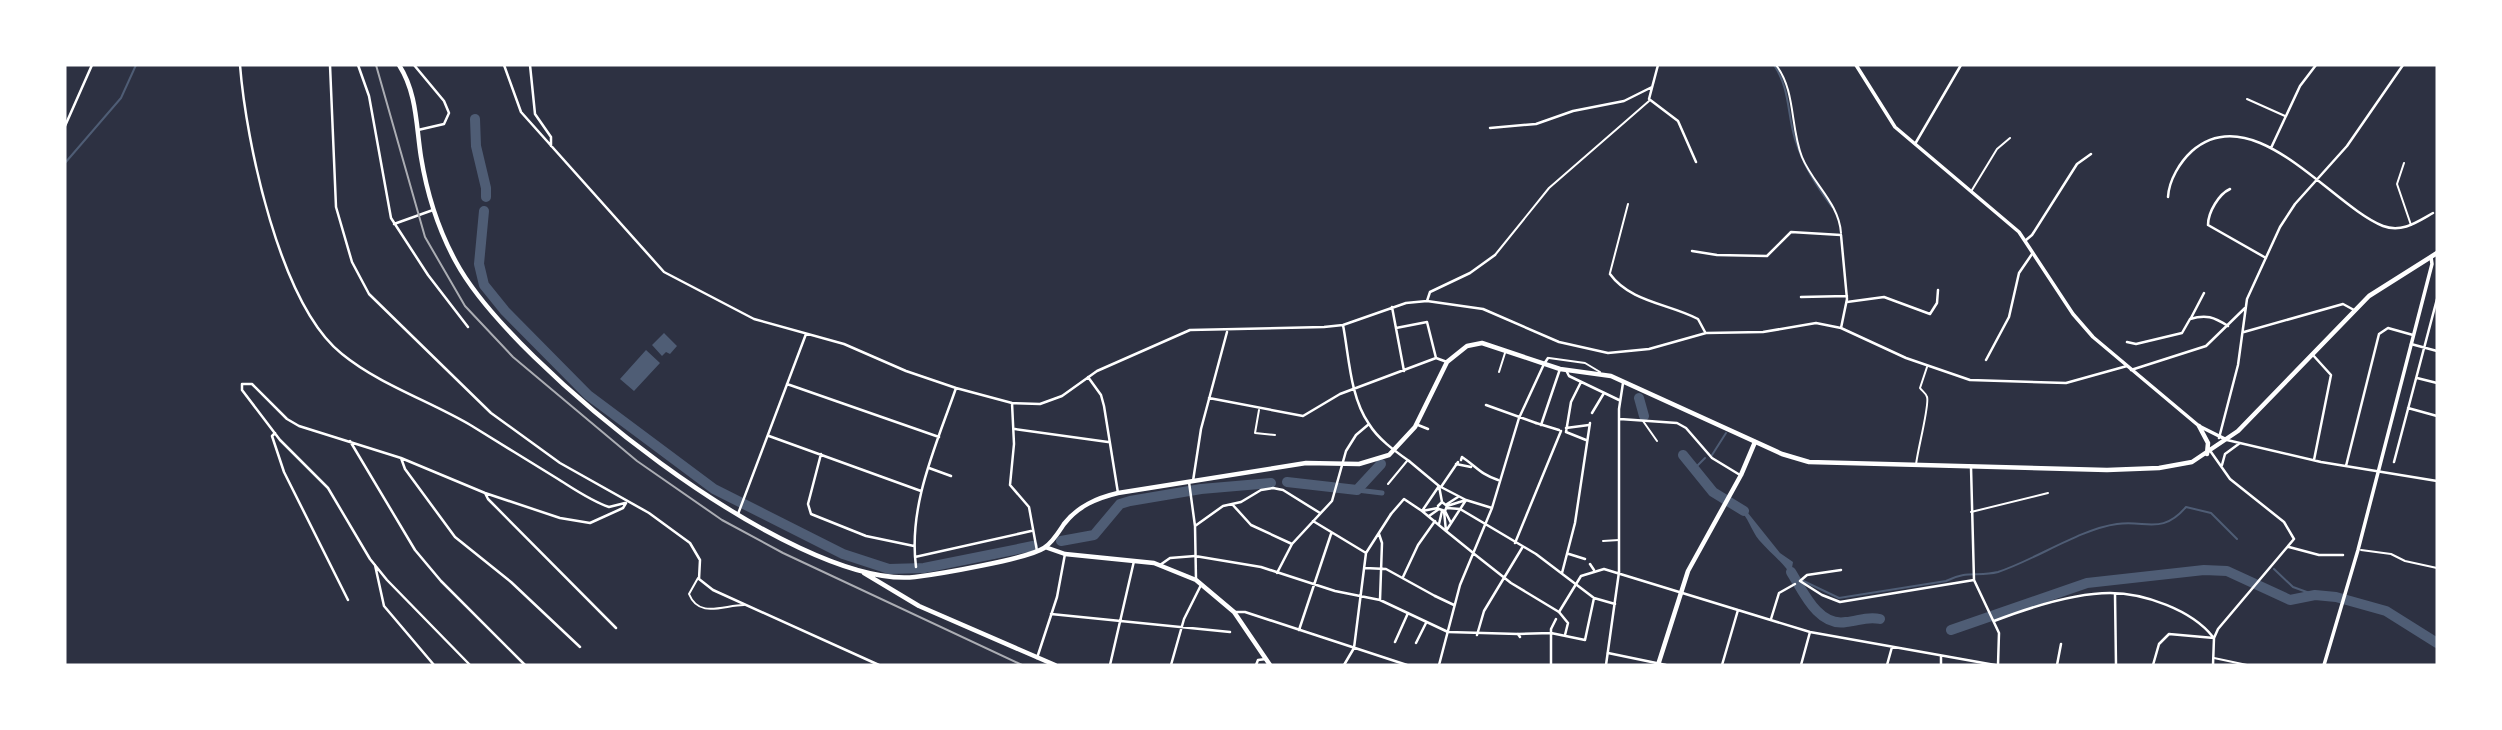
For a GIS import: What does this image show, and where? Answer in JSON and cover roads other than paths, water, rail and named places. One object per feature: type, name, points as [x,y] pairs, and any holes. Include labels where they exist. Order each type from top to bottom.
[{"type":"main road","points":[[399,65],[412,96],[433,210],[442,234],[467,280],[491,313],[543,367],[688,484],[738,514],[795,544],[859,570],[941,617],[1055,665]]},
{"type":"main road","points":[[859,570],[892,577],[937,573],[1036,552],[1053,541],[1078,510],[1093,501],[1118,493],[1191,484],[1306,463],[1371,462],[1395,451],[1416,425],[1447,362],[1473,344],[1487,344],[1563,370],[1601,373],[1755,442],[1809,462],[2141,470],[2183,465],[2209,453],[2227,440],[2354,310],[2386,283],[2437,253]]},
{"type":"main road","points":[[2199,426],[2208,443],[2209,453]]},
{"type":"main road","points":[[1658,664],[1680,591],[1698,551],[1741,475],[1755,442]]},
{"type":"main road","points":[[1053,541],[1056,549],[1065,554]]},
{"type":"main road","points":[[1045,547],[1065,554],[1160,565],[1196,580],[1234,612],[1270,665]]},
{"type":"main road","points":[[892,577],[893,591]]},
{"type":"street","points":[[65,126],[92,65]]},
{"type":"street","points":[[240,65],[254,162],[291,278],[316,329],[341,354],[359,366],[445,410],[580,493],[609,507],[613,513]]},
{"type":"street","points":[[330,65],[336,207],[352,262],[369,294],[491,413],[570,469],[614,491],[627,503]]},
{"type":"street","points":[[358,65],[369,96],[387,206],[394,224],[428,275],[468,327]]},
{"type":"street","points":[[414,65],[449,110],[444,124],[418,130]]},
{"type":"street","points":[[505,65],[519,108],[664,272],[736,311],[844,344],[905,371],[1012,403],[1050,401],[1088,377],[1190,330],[1227,332],[1343,325],[1392,307],[1427,301],[1483,309],[1541,336],[1589,351],[1637,352],[1706,333],[1763,332],[1816,323],[1841,328],[1928,366],[1970,380],[2061,383],[2129,368],[2206,346],[2245,308]]},
{"type":"street","points":[[530,65],[535,114],[551,137],[551,146]]},
{"type":"street","points":[[1658,65],[1650,99],[1678,121],[1696,162]]},
{"type":"street","points":[[1856,65],[1892,124],[2000,213],[2026,240],[2077,319],[2129,368],[2199,426],[2227,440],[2314,460],[2437,481]]},
{"type":"street","points":[[1915,145],[1961,65]]},
{"type":"street","points":[[2270,149],[2300,86],[2316,65]]},
{"type":"street","points":[[2219,438],[2244,332],[2245,308],[2287,215],[2347,146],[2403,65]]},
{"type":"street","points":[[1490,128],[1536,124],[1573,111],[1624,101],[1651,87]]},
{"type":"street","points":[[2168,197],[2169,185],[2193,150],[2206,142],[2236,137],[2270,149],[2318,178],[2382,225],[2411,225],[2433,213]]},
{"type":"street","points":[[2026,240],[2032,236],[2077,164],[2091,154]]},
{"type":"street","points":[[2231,189],[2222,192],[2208,218],[2208,225],[2266,258]]},
{"type":"street","points":[[394,224],[433,210]]},
{"type":"street","points":[[1692,251],[1756,258],[1771,254],[1791,232],[1841,235],[1847,296],[1841,328]]},
{"type":"street","points":[[1986,360],[2011,312],[2020,273],[2034,252]]},
{"type":"street","points":[[1427,301],[1430,292],[1470,273],[1494,255]]},
{"type":"street","points":[[2324,665],[2358,550],[2432,264],[2431,257]]},
{"type":"street","points":[[1610,274],[1649,301],[1695,317],[1706,333]]},
{"type":"street","points":[[1847,302],[1884,298],[1930,314],[1937,303],[1938,290]]},
{"type":"street","points":[[2127,342],[2136,344],[2182,333],[2204,293]]},
{"type":"street","points":[[1801,297],[1847,296]]},
{"type":"street","points":[[2394,462],[2437,299]]},
{"type":"street","points":[[2244,332],[2343,304],[2354,310]]},
{"type":"street","points":[[1392,307],[1404,371]]},
{"type":"street","points":[[2190,319],[2207,316],[2228,326]]},
{"type":"street","points":[[1396,328],[1427,322],[1436,358]]},
{"type":"street","points":[[1343,325],[1355,388],[1368,424],[1395,451],[1446,491],[1492,508]]},
{"type":"street","points":[[2346,466],[2381,331],[2388,328],[2413,335]]},
{"type":"street","points":[[1196,580],[1191,484],[1209,398],[1227,332]]},
{"type":"street","points":[[738,514],[806,334]]},
{"type":"street","points":[[2411,344],[2437,351]]},
{"type":"street","points":[[2312,354],[2331,375],[2314,460]]},
{"type":"street","points":[[1209,398],[1303,416],[1355,388],[1436,358],[1447,362]]},
{"type":"street","points":[[1439,665],[1454,605],[1472,553],[1492,508],[1498,480],[1520,418],[1548,358]]},
{"type":"street","points":[[1541,425],[1563,370],[1569,376],[1619,400]]},
{"type":"street","points":[[1088,377],[1101,395],[1118,493]]},
{"type":"street","points":[[2417,378],[2437,383]]},
{"type":"street","points":[[1606,665],[1619,572],[1619,400],[1623,381]]},
{"type":"street","points":[[470,665],[374,565],[328,488],[275,433],[242,390],[242,384],[248,382],[293,423],[401,458],[485,493],[583,523],[613,513],[627,503]]},
{"type":"street","points":[[1516,543],[1564,430],[1581,382]]},
{"type":"street","points":[[787,384],[939,437]]},
{"type":"street","points":[[916,567],[914,546],[921,491],[956,388]]},
{"type":"street","points":[[1592,412],[1604,393]]},
{"type":"street","points":[[1012,403],[1015,429],[1010,485],[1029,507],[1036,552]]},
{"type":"street","points":[[1486,405],[1541,425],[1564,430],[1586,440]]},
{"type":"street","points":[[2408,408],[2437,416]]},
{"type":"street","points":[[1620,419],[1677,423],[1686,428],[1712,458],[1741,475]]},
{"type":"street","points":[[1277,573],[1292,544],[1332,501],[1341,464],[1352,439],[1368,424]]},
{"type":"street","points":[[1562,573],[1569,554],[1590,424],[1564,430]]},
{"type":"street","points":[[1416,425],[1428,429]]},
{"type":"street","points":[[1015,429],[1109,442]]},
{"type":"street","points":[[275,433],[272,436],[280,464],[348,600]]},
{"type":"street","points":[[768,435],[921,491]]},
{"type":"street","points":[[349,441],[415,550],[441,581],[525,665]]},
{"type":"street","points":[[2221,466],[2225,454],[2242,442]]},
{"type":"street","points":[[2209,453],[2230,479],[2289,527],[2294,540],[2250,589],[2214,638],[2213,665]]},
{"type":"street","points":[[821,454],[808,504],[811,514],[866,536],[914,546]]},
{"type":"street","points":[[401,458],[405,469],[454,537],[517,587],[580,647]]},
{"type":"street","points":[[1459,461],[1479,474],[1498,480]]},
{"type":"street","points":[[1459,461],[1471,467]]},
{"type":"street","points":[[1422,511],[1459,461]]},
{"type":"street","points":[[1559,612],[1574,584],[1594,570],[1619,572],[1810,632],[1996,665],[1999,639],[1974,575],[1970,467]]},
{"type":"street","points":[[929,468],[951,476]]},
{"type":"street","points":[[1440,486],[1446,531]]},
{"type":"street","points":[[1195,526],[1221,507],[1261,489],[1278,488],[1320,513]]},
{"type":"street","points":[[1436,522],[1446,491]]},
{"type":"street","points":[[485,493],[616,628]]},
{"type":"street","points":[[1434,493],[1451,523]]},
{"type":"street","points":[[1403,577],[1418,545],[1436,522],[1451,493]]},
{"type":"street","points":[[1429,516],[1458,497]]},
{"type":"street","points":[[1344,665],[1354,648],[1366,553],[1404,499],[1429,516],[1472,553],[1559,612],[1568,623],[1565,635]]},
{"type":"street","points":[[1422,511],[1466,500]]},
{"type":"street","points":[[1446,531],[1466,500]]},
{"type":"street","points":[[609,507],[618,502],[627,503],[649,513],[690,543],[700,560],[699,577],[713,590],[879,665]]},
{"type":"street","points":[[1232,504],[1251,525],[1292,544]]},
{"type":"street","points":[[1427,504],[1460,509],[1523,547],[1594,598],[1615,604]]},
{"type":"street","points":[[1443,507],[1456,515]]},
{"type":"street","points":[[1313,521],[1366,553]]},
{"type":"street","points":[[915,557],[1032,531]]},
{"type":"street","points":[[1299,630],[1331,532]]},
{"type":"street","points":[[1380,534],[1380,600]]},
{"type":"street","points":[[1036,540],[1045,547]]},
{"type":"street","points":[[1477,635],[1484,611],[1523,547]]},
{"type":"street","points":[[2289,547],[2319,555],[2343,555]]},
{"type":"street","points":[[1037,659],[1065,554]]},
{"type":"street","points":[[1569,554],[1586,559]]},
{"type":"street","points":[[1160,565],[1170,558],[1195,556],[1261,567],[1314,584],[1380,600],[1447,632],[1477,635],[1551,633],[1585,640],[1594,598]]},
{"type":"street","points":[[1110,665],[1134,561]]},
{"type":"street","points":[[1590,564],[1594,570]]},
{"type":"street","points":[[374,565],[384,607],[434,665]]},
{"type":"street","points":[[1364,568],[1381,569],[1403,577],[1454,605]]},
{"type":"street","points":[[1801,580],[1841,570]]},
{"type":"street","points":[[1801,580],[1822,595],[1840,601],[1974,575]]},
{"type":"street","points":[[1771,620],[1779,593],[1795,584]]},
{"type":"street","points":[[1171,665],[1181,630],[1201,585]]},
{"type":"street","points":[[1993,620],[2036,607],[2115,594],[2167,606],[2193,621],[2214,638]]},
{"type":"street","points":[[2115,594],[2116,665]]},
{"type":"street","points":[[1722,665],[1738,610]]},
{"type":"street","points":[[1234,612],[1245,612],[1407,665]]},
{"type":"street","points":[[1395,642],[1408,613]]},
{"type":"street","points":[[1051,614],[1181,630],[1230,632]]},
{"type":"street","points":[[1551,665],[1551,633],[1556,619]]},
{"type":"street","points":[[1416,643],[1426,623]]},
{"type":"street","points":[[1801,665],[1810,632]]},
{"type":"street","points":[[2153,665],[2158,644],[2169,634],[2214,638]]},
{"type":"street","points":[[2057,665],[2061,644]]},
{"type":"street","points":[[1887,665],[1892,647]]},
{"type":"street","points":[[1608,653],[1666,665]]},
{"type":"street","points":[[1941,656],[1941,665]]},
{"type":"street","points":[[1256,665],[1258,660],[1266,659]]},
{"type":"lane","points":[[1776,65],[1786,82],[1801,154],[1836,210],[1841,235]]},
{"type":"lane","points":[[1494,255],[1549,188],[1650,99]]},
{"type":"lane","points":[[2247,99],[2286,117]]},
{"type":"lane","points":[[1972,190],[1997,149],[2010,138]]},
{"type":"lane","points":[[2404,163],[2397,184],[2411,225]]},
{"type":"lane","points":[[1610,274],[1628,204]]},
{"type":"lane","points":[[1499,372],[1506,350]]},
{"type":"lane","points":[[1548,358],[1585,363],[1601,373]]},
{"type":"lane","points":[[1916,466],[1919,436],[1927,409],[1927,397],[1920,388],[1928,366]]},
{"type":"lane","points":[[1260,409],[1255,433],[1275,435]]},
{"type":"lane","points":[[1642,420],[1657,441]]},
{"type":"lane","points":[[1388,484],[1408,461]]},
{"type":"lane","points":[[1970,512],[2048,494]]},
{"type":"lane","points":[[1603,541],[1620,540]]},
{"type":"lane","points":[[2358,550],[2391,554],[2400,560],[2437,568]]},
{"type":"lane","points":[[699,577],[689,594],[696,604],[708,611],[744,605]]},
{"type":"lane","points":[[1795,584],[1801,580]]},
{"type":"lane","points":[[1556,619],[1559,612]]},
{"type":"lane","points":[[2213,657],[2248,665]]},
{"type":"water","points":[[664,333],[677,346],[670,354],[666,352],[662,356],[652,345]]},
{"type":"water","points":[[646,350],[660,363],[634,391],[620,379]]},
{"type":"water","points":[[1735,502],[1744,508],[1780,553],[1793,562],[1792,568],[1798,581],[1795,582],[1759,540],[1743,513],[1734,505]]},
{"type":"waterway","points":[[65,163],[121,98],[136,65]]},
{"type":"waterway","points":[[1774,65],[1783,83],[1792,129],[1802,158],[1832,207]]},
{"type":"waterway","points":[[475,119],[476,146],[486,197]]},
{"type":"waterway","points":[[484,211],[479,264],[484,285],[505,311],[588,395],[714,489],[843,554],[889,569],[924,568],[1033,546]]},
{"type":"waterway","points":[[1639,398],[1644,416]]},
{"type":"waterway","points":[[1712,455],[1726,433]]},
{"type":"waterway","points":[[1683,455],[1713,492],[1744,511]]},
{"type":"waterway","points":[[1694,469],[1705,458]]},
{"type":"waterway","points":[[1287,482],[1357,490],[1381,464]]},
{"type":"waterway","points":[[1061,541],[1094,535],[1120,504],[1130,501],[1201,489],[1271,483]]},
{"type":"waterway","points":[[1357,490],[1382,493]]},
{"type":"waterway","points":[[1795,577],[1839,598],[1946,581],[1966,575],[1998,572],[2088,532],[2117,524],[2162,524],[2177,516],[2186,507],[2211,513],[2237,539]]},
{"type":"waterway","points":[[2274,569],[2293,587],[2315,595]]},
{"type":"waterway","points":[[1951,630],[2087,583],[2204,570],[2227,571],[2290,600],[2315,595],[2336,597],[2386,611],[2437,643]]},
{"type":"waterway","points":[[1791,572],[1812,606],[1827,619],[1836,622],[1880,619]]},
{"type":"railway","points":[[376,65],[425,237],[465,306],[513,357],[637,461],[722,520],[783,553],[1022,665]]}]
